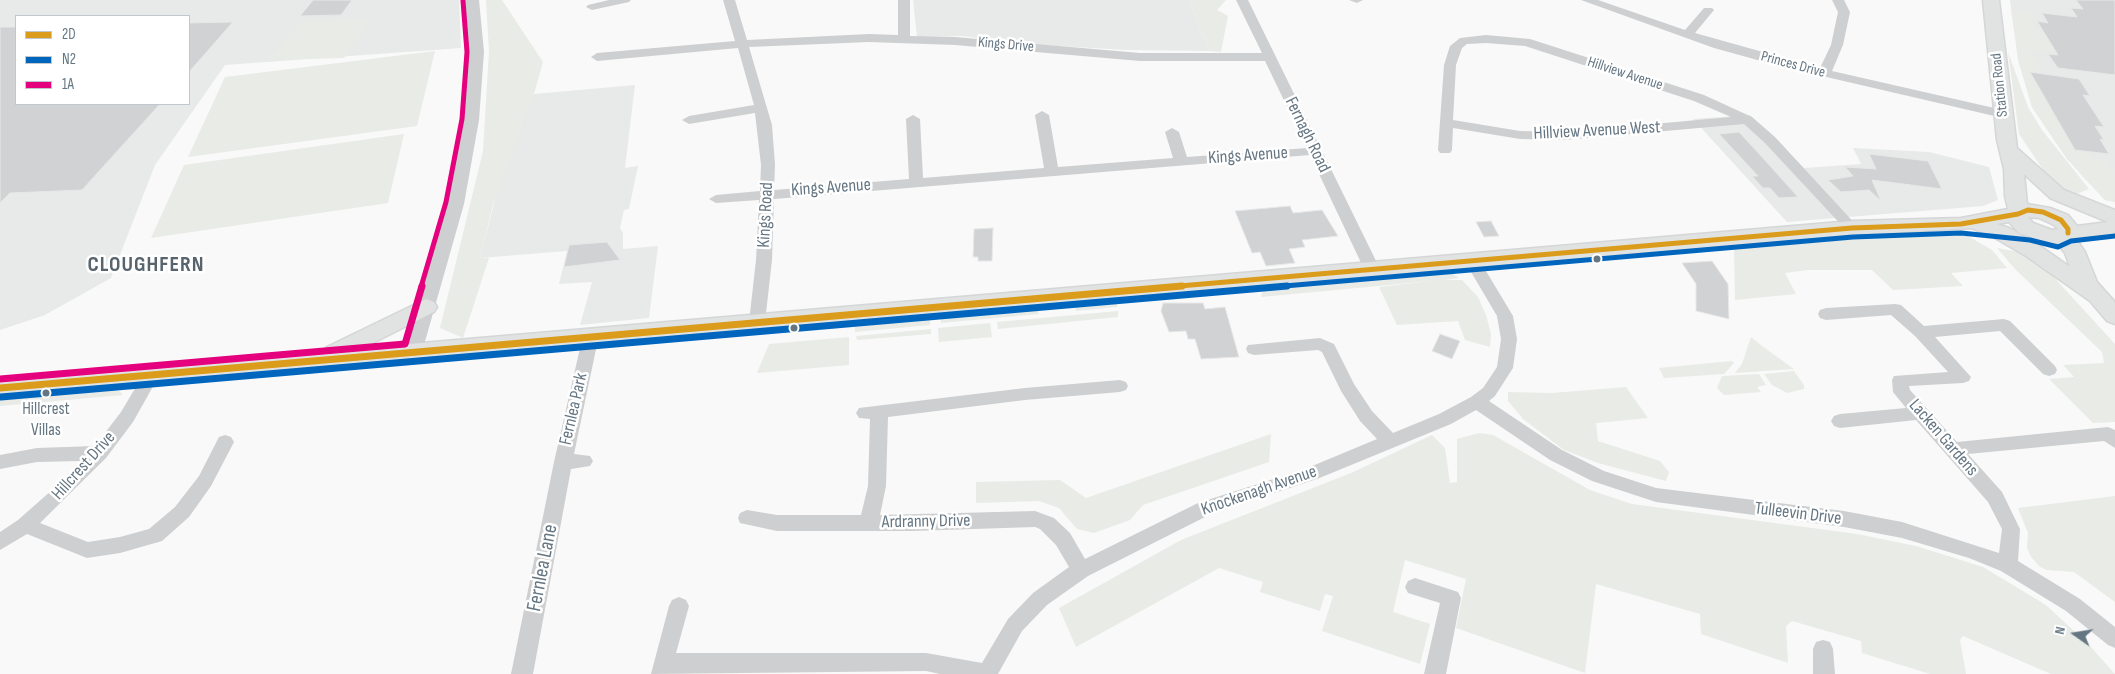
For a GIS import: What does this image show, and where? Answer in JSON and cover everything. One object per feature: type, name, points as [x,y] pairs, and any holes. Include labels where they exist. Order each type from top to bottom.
[{"type":"main road","name":"Station Road","points":[[1991,0],[2003,114],[2008,148],[2014,169],[2015,196],[2019,214]]},
{"type":"main road","points":[[2008,148],[2058,194],[2115,217]]},
{"type":"main road","name":"Station Road","points":[[2014,169],[2052,215],[2066,225],[2066,235],[2094,291]]},
{"type":"main road","points":[[1971,225],[2019,214],[2028,210],[2052,215],[2115,217]]},
{"type":"main road","points":[[2019,214],[2018,220],[2094,291],[2115,316]]},
{"type":"main road","points":[[1971,225],[2002,234],[2033,251],[2094,291]]},
{"type":"main road","points":[[0,388],[591,335],[1852,228],[1971,225],[2033,232],[2050,237],[2115,227]]},
{"type":"main road","points":[[320,359],[375,334],[426,307]]},
{"type":"street","points":[[412,352],[455,204],[471,120],[476,52],[472,0]]},
{"type":"street","points":[[592,7],[625,0]]},
{"type":"street","name":"Kings Road","points":[[729,0],[761,108],[768,165],[764,260],[757,322]]},
{"type":"street","points":[[904,0],[904,40]]},
{"type":"street","name":"Fernagh Road","points":[[1242,0],[1372,269]]},
{"type":"street","name":"Princes Drive","points":[[1587,0],[1688,34],[1826,74],[2003,114]]},
{"type":"street","points":[[1826,74],[1826,69],[1837,45],[1844,12],[1838,0]]},
{"type":"street","points":[[1688,34],[1708,10]]},
{"type":"street","name":"Kings Drive","points":[[743,44],[822,39],[955,41],[1140,57],[1269,57]]},
{"type":"street","name":"Hillview Avenue","points":[[1445,150],[1450,65],[1456,46],[1464,40],[1486,39],[1526,42],[1699,98],[1747,120],[1770,140],[1852,228]]},
{"type":"street","points":[[597,57],[743,44]]},
{"type":"street","points":[[690,120],[761,108]]},
{"type":"street","points":[[1042,116],[1052,172]]},
{"type":"street","points":[[913,119],[916,182]]},
{"type":"street","name":"Hillview Avenue West","points":[[1448,122],[1520,135],[1564,136],[1747,120]]},
{"type":"street","points":[[1172,132],[1181,161]]},
{"type":"street","name":"Kings Avenue","points":[[716,198],[1314,151]]},
{"type":"street","name":"Knockenagh Avenue","points":[[987,674],[1000,649],[1022,618],[1040,599],[1081,570],[1205,508],[1311,474],[1390,442],[1445,419],[1477,402],[1489,392],[1500,377],[1508,354],[1509,339],[1505,316],[1472,260]]},
{"type":"street","name":"Lacken Gardens","points":[[1826,314],[1895,309],[1921,332],[1963,377],[1900,380],[1902,392],[1995,497],[2011,529],[2008,565]]},
{"type":"street","points":[[1921,332],[2004,325],[2049,370]]},
{"type":"street","name":"Fernlea Park","points":[[584,461],[563,462],[591,335]]},
{"type":"street","points":[[1254,349],[1320,344],[1328,348],[1347,388],[1366,416],[1390,442]]},
{"type":"street","name":"Hillcrest Drive","points":[[0,542],[25,525],[59,495],[100,453],[127,417],[152,374]]},
{"type":"street","points":[[869,522],[877,486],[872,412],[1004,398],[1025,394],[1120,386]]},
{"type":"street","name":"Tulleevin Drive","points":[[1477,402],[1556,455],[1598,476],[1656,495],[1844,519],[1902,530],[1973,551],[2008,565],[2073,605],[2115,639]]},
{"type":"street","points":[[1840,421],[1920,413]]},
{"type":"street","points":[[1953,449],[2108,434],[2115,440]]},
{"type":"street","points":[[25,525],[87,550],[120,545],[155,535],[182,512],[205,481],[226,442]]},
{"type":"street","points":[[0,462],[37,455],[100,453]]},
{"type":"street","name":"Fernlea Lane","points":[[522,674],[563,462]]},
{"type":"street","name":"Ardranny Drive","points":[[747,518],[777,523],[968,522],[1017,518],[1035,519],[1047,523],[1063,539],[1081,570]]},
{"type":"street","points":[[1415,588],[1451,598],[1435,674]]},
{"type":"street","points":[[679,606],[662,668],[926,662],[987,674]]},
{"type":"street","points":[[1823,649],[1824,674]]},
{"type":"shaded area","points":[[0,0],[459,0],[461,48],[225,65],[155,165],[111,278],[45,315],[0,330]]},
{"type":"shaded area","points":[[486,0],[502,0],[543,62],[534,94],[493,205],[480,258],[489,258],[463,338],[440,328],[483,151],[489,51]]},
{"type":"shaded area","points":[[913,0],[1189,0],[1209,51],[1126,50],[1025,44],[961,36],[917,37]]},
{"type":"shaded area","points":[[1189,0],[1226,0],[1217,10],[1228,16],[1221,52],[1209,51]]},
{"type":"shaded area","points":[[2010,0],[2115,0],[2115,202],[2105,200],[2067,159],[2032,107],[2018,60]]},
{"type":"shaded area","points":[[2011,10],[2033,13],[2036,19],[2030,19],[2038,31],[2048,33],[2063,52],[2037,49],[2031,53],[2044,74],[2030,73],[2075,149],[2089,151],[2093,158],[2110,162],[2110,167],[2115,169],[2115,202],[2105,200],[2083,177],[2056,143],[2032,107],[2018,54]]},
{"type":"shaded area","points":[[372,20],[344,58],[268,60],[300,22]]},
{"type":"shaded area","points":[[435,51],[417,126],[188,157],[225,77]]},
{"type":"shaded area","points":[[2008,52],[2028,107],[2042,130],[2089,189],[2069,197],[2054,186],[2019,134]]},
{"type":"shaded area","points":[[635,85],[625,168],[638,166],[629,209],[624,210],[620,228],[623,233],[623,249],[658,246],[649,318],[580,325],[592,282],[559,284],[567,251],[480,258],[504,165],[534,94]]},
{"type":"shaded area","points":[[1750,115],[1804,168],[1861,164],[1853,148],[1929,152],[1989,167],[1998,200],[1983,206],[1787,222],[1693,119]]},
{"type":"shaded area","points":[[404,134],[388,203],[151,238],[184,165]]},
{"type":"shaded area","points":[[1966,235],[1992,250],[2007,268],[1951,273],[1963,286],[1893,290],[1872,270],[1808,270],[1785,273],[1796,294],[1735,300],[1734,247],[1854,238]]},
{"type":"shaded area","points":[[1997,248],[2019,252],[2049,272],[2115,344],[2115,422],[2093,423],[2049,379],[2074,377],[2063,365],[2104,363],[2102,352],[2015,269]]},
{"type":"shaded area","points":[[1444,272],[1459,278],[1444,280],[1462,280],[1478,297],[1486,315],[1491,334],[1490,347],[1465,340],[1458,321],[1397,325],[1379,287],[1431,281],[1261,297],[1264,287]]},
{"type":"shaded area","points":[[1117,298],[1117,307],[1076,311],[1075,306],[1097,304],[1101,299]]},
{"type":"shaded area","points":[[1004,308],[1014,312],[1038,309],[1039,314],[941,323],[941,319]]},
{"type":"shaded area","points":[[1118,311],[1118,317],[998,329],[997,322]]},
{"type":"shaded area","points":[[903,316],[930,320],[930,325],[855,332],[855,327],[881,324],[887,318]]},
{"type":"shaded area","points":[[990,323],[992,337],[939,342],[938,328]]},
{"type":"shaded area","points":[[931,329],[931,334],[857,340],[856,336]]},
{"type":"shaded area","points":[[849,337],[849,365],[757,373],[769,344]]},
{"type":"shaded area","points":[[1751,337],[1794,369],[1735,373],[1742,364]]},
{"type":"shaded area","points":[[1732,361],[1734,363],[1724,374],[1664,378],[1659,368]]},
{"type":"shaded area","points":[[1794,371],[1804,385],[1804,389],[1787,393],[1772,385],[1764,374]]},
{"type":"shaded area","points":[[1759,374],[1766,385],[1757,387],[1761,392],[1724,395],[1717,388],[1722,376]]},
{"type":"shaded area","points":[[1626,387],[1648,418],[1596,423],[1598,441],[1660,461],[1669,472],[1666,481],[1598,463],[1564,450],[1523,419],[1508,401],[1508,392],[1552,393]]},
{"type":"shaded area","points":[[111,390],[119,391],[123,395],[0,406],[0,400]]},
{"type":"shaded area","points":[[1479,433],[1493,435],[1590,490],[1632,504],[1857,534],[1916,546],[1983,567],[2046,605],[2089,645],[2115,674],[2051,674],[1963,636],[1960,640],[1966,674],[1930,674],[1862,653],[1861,641],[1792,621],[1786,626],[1788,663],[1701,634],[1700,614],[1596,584],[1585,673],[1456,628],[1466,579],[1405,560],[1393,612],[1430,624],[1420,664],[1322,631],[1333,596],[1325,594],[1320,611],[1260,592],[1263,582],[1219,568],[1076,647],[1059,608],[1181,540],[1351,473],[1432,435],[1445,448],[1450,483],[1457,482],[1457,439]]},
{"type":"shaded area","points":[[1271,434],[1269,462],[1143,505],[1130,520],[1094,533],[1077,529],[1059,508],[1039,501],[976,503],[976,482],[1060,480],[1086,498]]},
{"type":"shaded area","points":[[2115,496],[2115,602],[2074,572],[2047,570],[2040,567],[2031,557],[2027,548],[2028,533],[2018,508]]},
{"type":"building","points":[[313,0],[352,0],[341,15],[300,16]]},
{"type":"building","points":[[2076,0],[2115,0],[2115,75],[2058,68],[2048,54],[2058,55],[2037,21],[2048,23],[2042,13],[2077,17],[2071,8],[2083,9]]},
{"type":"building","points":[[233,22],[190,71],[190,23]]},
{"type":"building","points":[[0,27],[15,27],[15,105],[159,105],[82,190],[10,193],[0,203]]},
{"type":"building","points":[[2030,72],[2079,79],[2090,96],[2083,95],[2104,127],[2095,126],[2104,140],[2100,139],[2109,154],[2075,150]]},
{"type":"building","points":[[1739,132],[1798,197],[1779,198],[1770,188],[1763,188],[1752,176],[1758,176],[1719,134]]},
{"type":"building","points":[[1869,154],[1928,161],[1942,189],[1872,180],[1881,201],[1869,190],[1841,192],[1828,180],[1853,176],[1845,167],[1876,169]]},
{"type":"building","points":[[1290,206],[1293,213],[1322,210],[1338,236],[1302,240],[1305,247],[1289,249],[1295,263],[1266,266],[1260,252],[1252,253],[1235,211]]},
{"type":"building","points":[[1491,221],[1499,236],[1484,237],[1476,222]]},
{"type":"building","points":[[993,228],[992,261],[978,261],[978,257],[973,257],[974,229]]},
{"type":"building","points":[[607,242],[620,260],[564,267],[569,245]]},
{"type":"building","points":[[1712,261],[1728,284],[1729,319],[1696,311],[1696,284],[1682,263]]},
{"type":"building","points":[[1163,303],[1203,303],[1205,309],[1225,307],[1239,357],[1201,359],[1195,339],[1188,339],[1186,331],[1169,332],[1161,311]]},
{"type":"building","points":[[1440,334],[1460,341],[1452,359],[1432,351]]},
{"type":"transit line","name":"1A","points":[[0,379],[405,344],[446,202],[462,119],[467,52],[463,1]]},
{"type":"transit line","name":"2D","points":[[0,388],[1852,228],[1961,224],[2018,214],[2028,210],[2043,212],[2061,220],[2068,229],[2068,233]]},
{"type":"transit line","name":"N2","points":[[1,397],[1853,237],[1961,233],[2030,240],[2058,247],[2071,241],[2115,236]]},
{"type":"place","name":"Hillcrest Villas","points":[[46,393]]},
{"type":"district","name":"CLOUGHFERN","points":[[146,265]]}]
